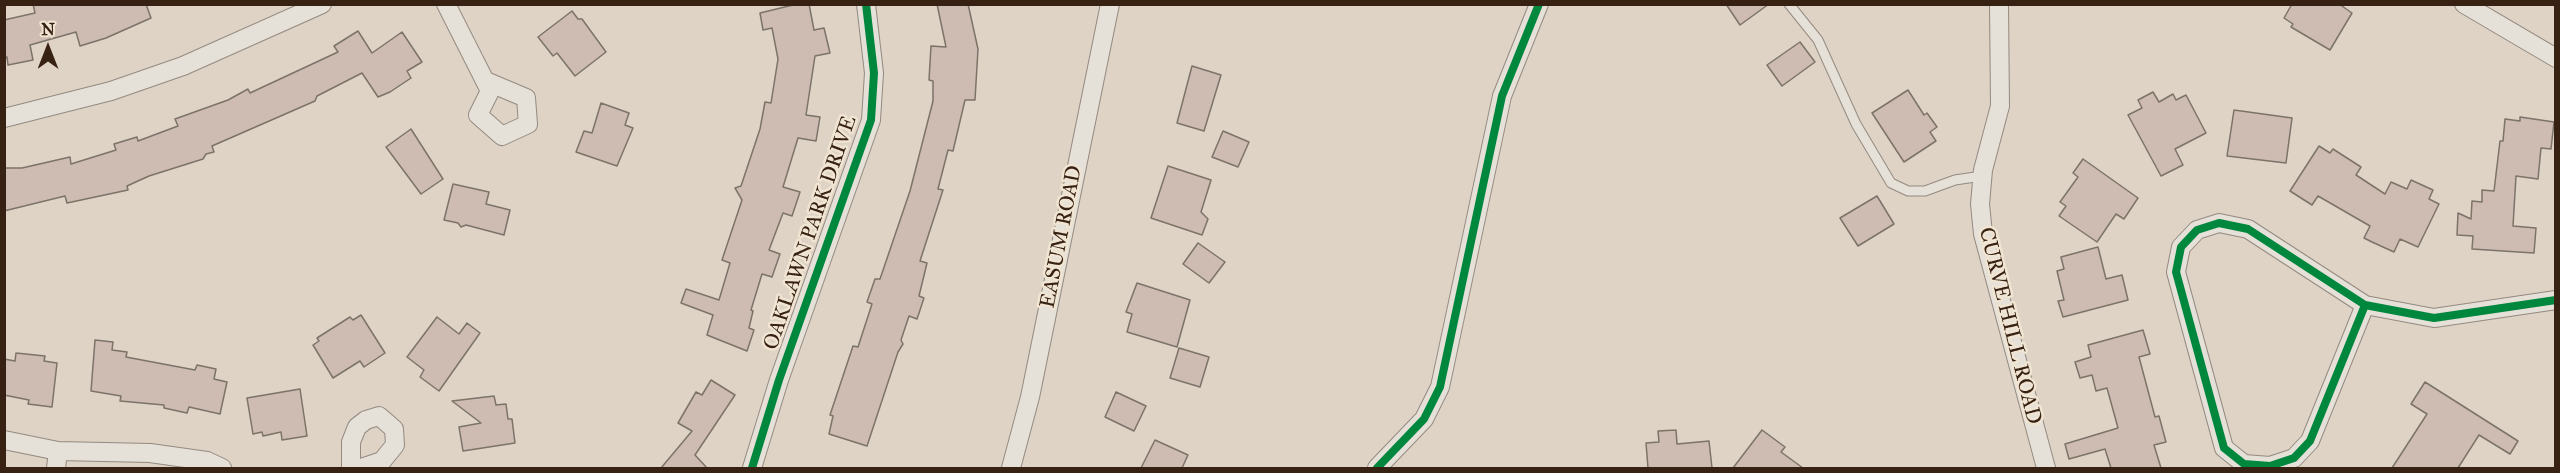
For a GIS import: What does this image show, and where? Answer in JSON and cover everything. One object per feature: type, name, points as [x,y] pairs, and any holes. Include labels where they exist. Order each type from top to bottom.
[{"type":"street","points":[[4,118],[111,91],[173,69],[322,4]]},
{"type":"street","points":[[446,4],[490,91],[478,115],[502,136],[528,124],[526,98],[488,82]]},
{"type":"street","name":"OAKLAWN PARK DRIVE","points":[[752,468],[779,380],[871,120],[874,73],[866,4]]},
{"type":"street","name":"EASUM ROAD","points":[[1011,468],[1030,397],[1110,4]]},
{"type":"street","points":[[1377,468],[1424,419],[1440,387],[1502,96],[1539,4]]},
{"type":"street","name":"CURVE HILL ROAD","points":[[1999,4],[2000,106],[1982,176],[1980,204],[1983,234],[2046,468]]},
{"type":"street","points":[[2464,4],[2556,58]]},
{"type":"street","points":[[2365,305],[2310,441],[2294,458],[2270,466],[2244,464],[2224,448],[2176,272],[2181,247],[2197,230],[2219,223],[2248,229],[2365,305],[2434,318],[2556,300]]},
{"type":"street","points":[[351,468],[351,442],[357,427],[366,420],[379,416],[394,429],[395,445],[382,461],[361,468]]},
{"type":"street","points":[[4,440],[57,459],[150,453],[207,461],[222,468]]},
{"type":"lane","points":[[1789,4],[1818,40],[1857,124],[1891,183],[1908,191],[1925,191],[1955,180],[1982,176]]},
{"type":"building","points":[[33,4],[146,4],[151,18],[106,38],[80,46],[76,32],[30,45],[33,60],[8,65],[7,57],[4,58],[4,20],[35,13]]},
{"type":"building","points":[[797,4],[809,4],[814,30],[824,28],[830,53],[815,56],[806,115],[820,117],[816,141],[798,138],[783,187],[800,192],[792,216],[783,213],[769,250],[780,254],[772,277],[762,274],[751,310],[753,311],[749,328],[754,330],[747,351],[707,335],[713,315],[681,303],[686,289],[719,300],[730,263],[722,260],[742,200],[735,188],[741,186],[760,129],[765,102],[771,103],[778,59],[772,28],[763,30],[760,13]]},
{"type":"building","points":[[937,4],[968,4],[978,49],[975,100],[965,100],[953,151],[948,150],[938,189],[943,190],[920,261],[927,263],[919,296],[924,298],[917,319],[909,316],[901,340],[903,344],[898,352],[867,446],[829,434],[833,416],[830,415],[853,346],[858,347],[872,304],[867,302],[875,279],[880,279],[910,191],[933,101],[933,81],[929,80],[931,46],[946,47]]},
{"type":"building","points":[[1726,4],[1769,4],[1740,25]]},
{"type":"building","points":[[2292,4],[2339,4],[2352,13],[2330,50],[2291,27],[2293,24],[2284,18]]},
{"type":"building","points":[[572,11],[578,19],[582,19],[606,52],[575,76],[557,53],[553,56],[538,37]]},
{"type":"building","points":[[358,31],[372,53],[402,32],[422,62],[407,71],[411,78],[390,92],[378,97],[362,73],[317,96],[315,101],[212,146],[214,152],[206,154],[203,159],[149,176],[127,186],[128,190],[67,203],[65,196],[4,211],[4,168],[22,168],[70,157],[71,164],[116,150],[114,144],[137,137],[138,141],[178,126],[175,119],[228,100],[248,89],[250,93],[338,52],[334,46]]},
{"type":"building","points":[[1800,42],[1815,62],[1782,86],[1767,65]]},
{"type":"building","points":[[1192,66],[1221,75],[1204,131],[1177,123]]},
{"type":"building","points":[[1908,90],[1924,115],[1927,113],[1937,127],[1930,132],[1936,141],[1904,162],[1872,113]]},
{"type":"building","points":[[2153,92],[2159,102],[2173,94],[2176,100],[2186,95],[2206,133],[2175,149],[2183,165],[2161,176],[2128,115],[2142,108],[2138,100]]},
{"type":"building","points":[[601,103],[629,113],[625,125],[633,128],[617,166],[576,152],[584,131],[592,133]]},
{"type":"building","points":[[2234,110],[2292,118],[2286,163],[2227,156]]},
{"type":"building","points":[[2520,117],[2554,122],[2551,149],[2541,148],[2538,179],[2516,176],[2513,226],[2536,228],[2534,253],[2472,249],[2473,236],[2457,235],[2458,213],[2471,219],[2472,201],[2482,202],[2482,190],[2494,191],[2505,119],[2520,121]]},
{"type":"building","points":[[411,129],[443,179],[421,194],[386,147]]},
{"type":"building","points":[[1223,131],[1249,142],[1238,167],[1212,157]]},
{"type":"building","points":[[2319,146],[2330,153],[2333,149],[2361,167],[2356,175],[2385,194],[2391,182],[2407,189],[2411,180],[2433,190],[2429,199],[2439,204],[2418,247],[2400,239],[2394,252],[2364,238],[2370,226],[2318,196],[2312,205],[2290,191]]},
{"type":"building","points":[[2083,159],[2138,198],[2124,219],[2116,214],[2097,242],[2059,216],[2066,206],[2060,202],[2078,177],[2073,173]]},
{"type":"building","points":[[1168,166],[1211,180],[1201,212],[1208,219],[1202,235],[1151,218]]},
{"type":"building","points":[[453,184],[489,192],[486,204],[510,210],[504,235],[466,225],[461,227],[458,223],[444,220]]},
{"type":"building","points":[[1877,196],[1894,224],[1858,246],[1840,218]]},
{"type":"building","points":[[1198,243],[1225,262],[1209,283],[1183,264]]},
{"type":"building","points":[[2098,247],[2106,279],[2122,275],[2128,300],[2063,317],[2058,301],[2064,300],[2057,271],[2064,269],[2061,257]]},
{"type":"building","points":[[1137,283],[1190,300],[1177,347],[1127,332],[1132,314],[1126,312]]},
{"type":"building","points":[[361,315],[385,353],[364,367],[360,361],[333,378],[313,345],[319,341],[317,338],[350,317],[353,320]]},
{"type":"building","points":[[437,317],[459,334],[467,323],[480,333],[439,391],[420,377],[424,370],[407,357]]},
{"type":"building","points":[[2143,330],[2150,354],[2139,357],[2155,417],[2159,416],[2166,442],[2154,445],[2161,468],[2111,468],[2105,449],[2069,459],[2065,444],[2118,428],[2107,388],[2096,391],[2092,375],[2080,378],[2075,362],[2091,357],[2088,345]]},
{"type":"building","points":[[95,340],[113,342],[112,350],[127,352],[126,357],[195,370],[197,365],[216,369],[214,379],[227,382],[220,414],[189,407],[187,413],[164,408],[164,405],[120,401],[121,396],[91,391]]},
{"type":"building","points":[[1179,348],[1209,357],[1200,387],[1170,378]]},
{"type":"building","points":[[16,353],[45,356],[44,361],[57,363],[52,407],[28,404],[29,400],[4,395],[4,359],[15,361]]},
{"type":"building","points":[[711,380],[735,395],[695,455],[707,468],[661,468],[692,431],[678,423],[696,392],[702,395]]},
{"type":"building","points":[[2425,382],[2518,441],[2510,454],[2479,435],[2458,468],[2392,468],[2427,414],[2411,404]]},
{"type":"building","points":[[300,389],[307,436],[282,440],[281,432],[263,436],[262,432],[253,434],[247,398]]},
{"type":"building","points":[[1116,392],[1146,406],[1134,431],[1105,417]]},
{"type":"building","points":[[494,396],[496,405],[506,404],[508,419],[512,419],[515,443],[463,451],[459,427],[481,423],[452,401]]},
{"type":"building","points":[[1676,430],[1677,444],[1709,441],[1712,468],[1648,468],[1646,443],[1659,442],[1658,431]]},
{"type":"building","points":[[1762,430],[1785,447],[1781,452],[1803,468],[1733,468]]},
{"type":"building","points":[[1155,440],[1188,455],[1182,468],[1141,468]]},
{"type":"cycle path","points":[[752,468],[779,380],[871,120],[874,73],[866,4]]},
{"type":"cycle path","points":[[1377,468],[1424,419],[1440,387],[1502,96],[1539,4]]},
{"type":"cycle path","points":[[2365,305],[2310,441],[2294,458],[2270,466],[2244,464],[2224,448],[2176,272],[2181,247],[2197,230],[2219,223],[2248,229],[2365,305],[2434,318],[2556,300]]}]
